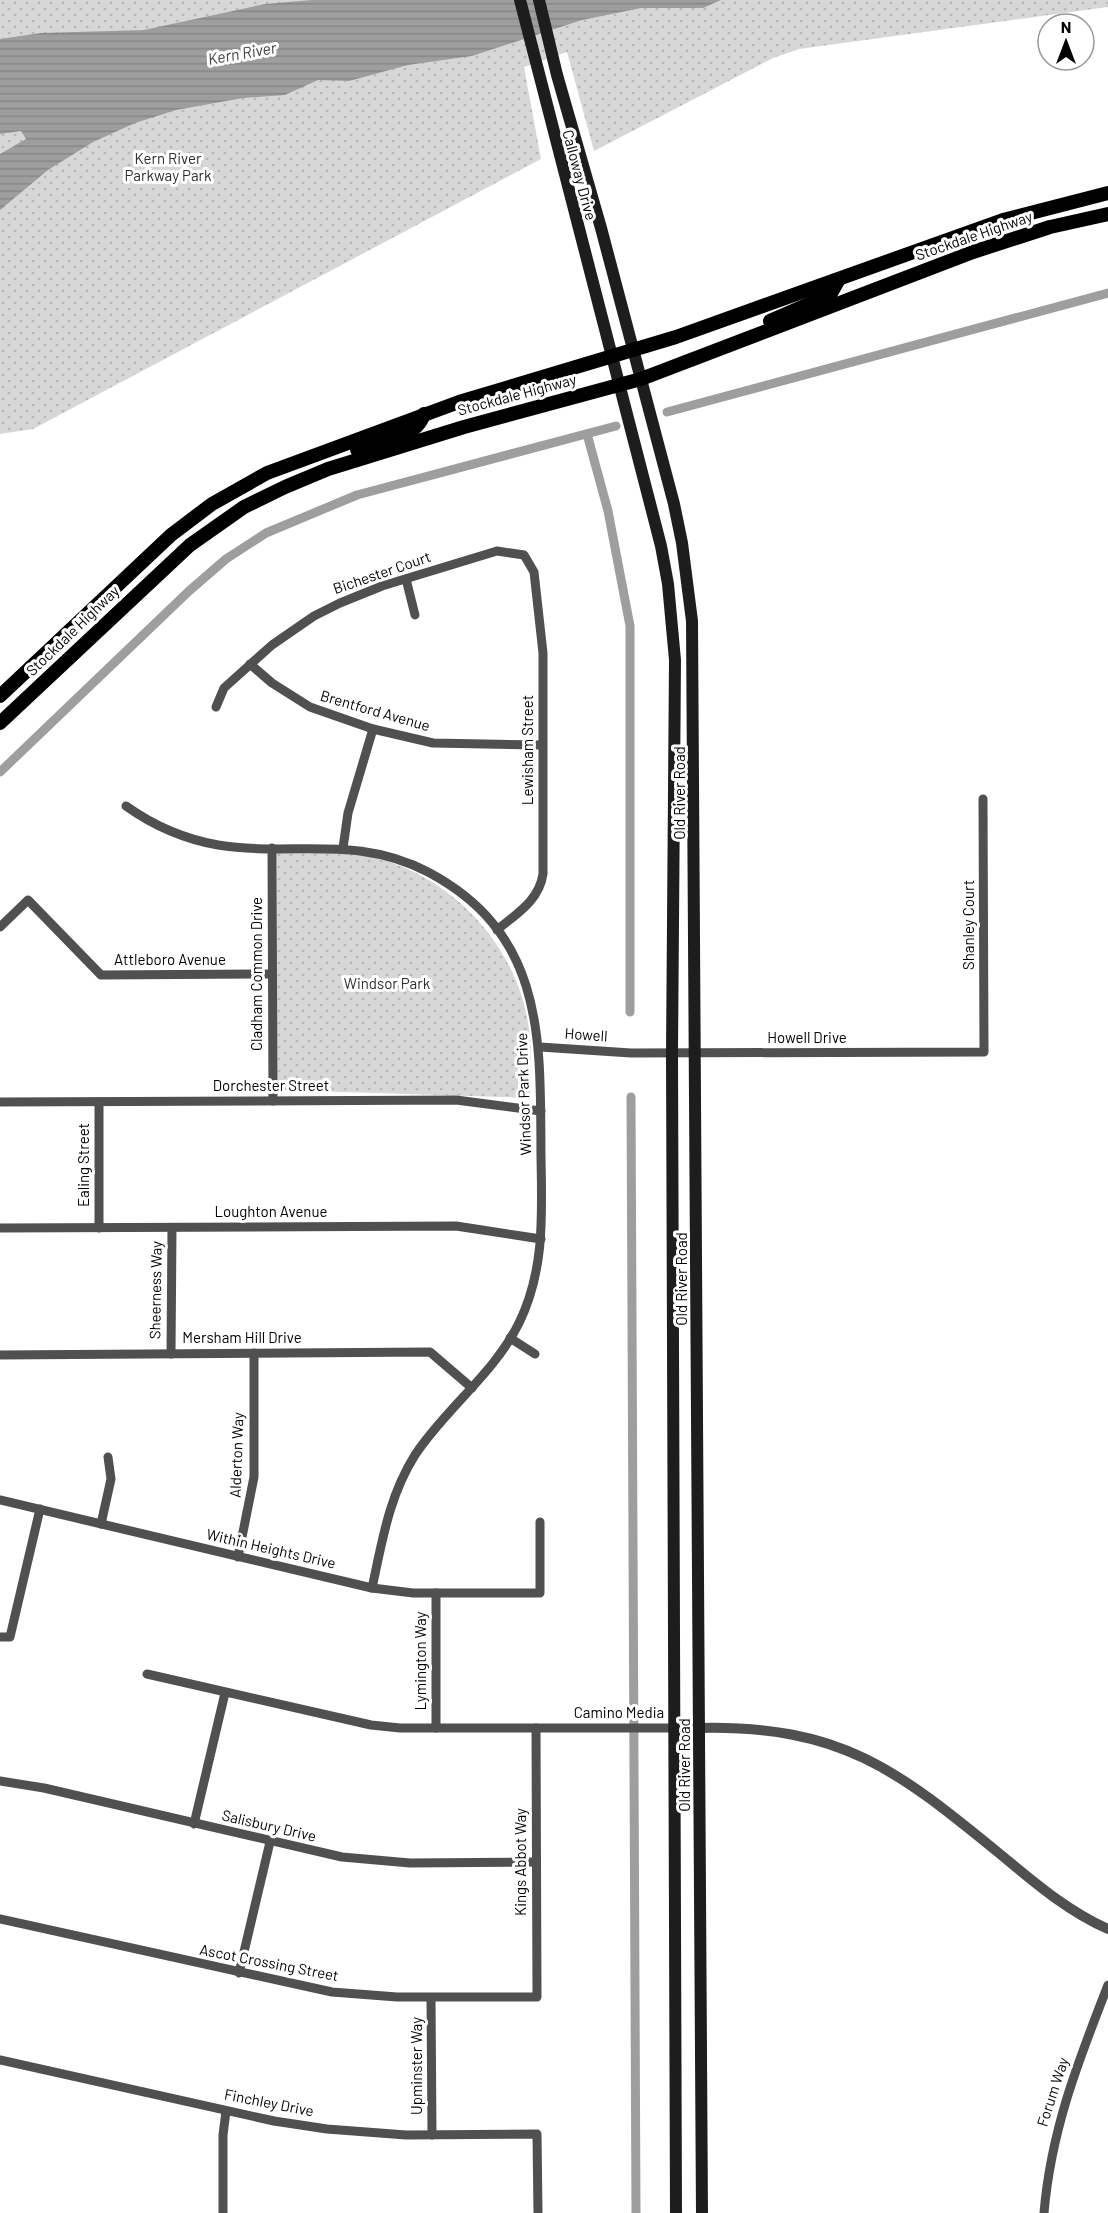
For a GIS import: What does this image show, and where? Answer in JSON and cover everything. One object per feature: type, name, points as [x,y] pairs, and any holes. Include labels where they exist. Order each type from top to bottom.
[{"type":"main road","name":"Calloway Drive","points":[[520,0],[539,83],[612,357]]},
{"type":"main road","name":"Calloway Drive","points":[[539,0],[557,75],[633,351]]},
{"type":"main road","name":"Stockdale Highway","points":[[0,696],[154,549],[212,504],[282,466],[424,414],[633,351],[1013,217],[1108,193]]},
{"type":"main road","name":"Stockdale Highway","points":[[0,723],[146,584],[196,540],[244,507],[328,469],[473,424],[641,379],[1018,236],[1108,214]]},
{"type":"main road","points":[[749,338],[774,318],[830,295],[838,279]]},
{"type":"main road","name":"Old River Road","points":[[633,351],[674,504],[688,582],[694,661],[702,2213]]},
{"type":"main road","name":"Old River Road","points":[[612,357],[668,584],[675,660],[672,1053],[676,2213]]},
{"type":"main road","points":[[328,469],[343,456],[412,431],[420,424],[424,414]]},
{"type":"main road","points":[[675,718],[683,735],[682,786],[695,797]]},
{"type":"street","name":"Bichester Court","points":[[216,707],[224,688],[272,645],[314,616],[361,594],[497,551],[524,555]]},
{"type":"street","name":"Lewisham Street","points":[[497,930],[533,899],[541,888],[541,621],[534,572],[524,555]]},
{"type":"street","points":[[406,579],[415,615]]},
{"type":"street","name":"Brentford Avenue","points":[[250,664],[272,683],[310,707],[373,729],[433,743],[542,745]]},
{"type":"street","points":[[343,848],[348,813],[373,729]]},
{"type":"street","name":"Shanley Court","points":[[983,799],[984,1052]]},
{"type":"street","name":"Windsor Park Drive","points":[[126,806],[157,825],[198,841],[242,848],[343,848],[391,857],[429,872],[465,897],[497,930],[510,950],[528,987],[540,1047],[541,1239],[535,1281],[510,1338],[472,1388],[426,1440],[404,1476],[389,1512],[372,1588]]},
{"type":"street","name":"Cladham Common Drive","points":[[272,848],[273,1101]]},
{"type":"street","name":"Attleboro Avenue","points":[[0,927],[28,900],[101,975],[272,974]]},
{"type":"street","name":"Howell","points":[[540,1047],[631,1053]]},
{"type":"street","name":"Howell Drive","points":[[631,1053],[984,1052]]},
{"type":"street","name":"Dorchester Street","points":[[0,1102],[456,1100],[541,1111]]},
{"type":"street","name":"Ealing Street","points":[[99,1102],[99,1228]]},
{"type":"street","name":"Loughton Avenue","points":[[0,1228],[456,1227],[541,1239]]},
{"type":"street","name":"Sheerness Way","points":[[171,1354],[172,1228]]},
{"type":"street","points":[[510,1338],[535,1354]]},
{"type":"street","name":"Mersham Hill Drive","points":[[0,1354],[430,1352],[472,1388]]},
{"type":"street","name":"Alderton Way","points":[[238,1557],[254,1477],[254,1353]]},
{"type":"street","points":[[101,1524],[111,1479],[108,1457]]},
{"type":"street","name":"Within Heights Drive","points":[[0,1500],[372,1588],[435,1593],[540,1593],[540,1522]]},
{"type":"street","points":[[5,1637],[40,1509]]},
{"type":"street","name":"Lymington Way","points":[[435,1593],[435,1728]]},
{"type":"street","name":"Camino Media","points":[[147,1674],[362,1724],[435,1728],[756,1728],[784,1732],[838,1746],[869,1759],[927,1795],[1057,1899],[1108,1929]]},
{"type":"street","points":[[194,1824],[225,1693]]},
{"type":"street","name":"Kings Abbot Way","points":[[536,1728],[537,1997]]},
{"type":"street","name":"Salisbury Drive","points":[[0,1781],[44,1788],[342,1857],[376,1861],[536,1862]]},
{"type":"street","points":[[238,1973],[270,1842]]},
{"type":"street","name":"Ascot Crossing Street","points":[[0,1919],[332,1992],[431,1998],[537,1997]]},
{"type":"street","name":"Forum Way","points":[[1044,2213],[1050,2160],[1059,2118],[1108,1985]]},
{"type":"street","name":"Upminster Way","points":[[431,1998],[432,2135]]},
{"type":"street","name":"Finchley Drive","points":[[0,2060],[226,2111],[327,2129],[432,2135],[537,2134],[538,2213]]},
{"type":"street","points":[[223,2213],[223,2135],[226,2111]]},
{"type":"green space","name":"Kern River Parkway Park","points":[[0,0],[1108,0],[1108,7],[1071,12],[1036,12],[1036,17],[799,49],[773,58],[594,151],[567,52],[524,67],[541,159],[33,429],[0,434]]},
{"type":"green space","name":"Windsor Park","points":[[277,852],[341,852],[384,860],[417,873],[446,892],[472,914],[494,941],[512,971],[524,1004],[531,1046],[530,1098],[277,1090]]},
{"type":"water","name":"Kern River","points":[[312,0],[721,0],[703,8],[641,8],[582,20],[472,56],[408,65],[349,81],[318,80],[285,95],[243,98],[176,110],[135,123],[93,142],[48,170],[0,210],[0,154],[26,139],[21,131],[0,134],[0,39],[41,33],[144,30],[265,4]]},
{"type":"waterway","points":[[667,412],[1108,293]]},
{"type":"waterway","points":[[0,772],[189,591],[226,559],[266,533],[357,495],[616,426]]},
{"type":"waterway","points":[[587,434],[608,511],[630,626],[630,1012]]},
{"type":"waterway","points":[[631,1097],[636,2213]]}]
